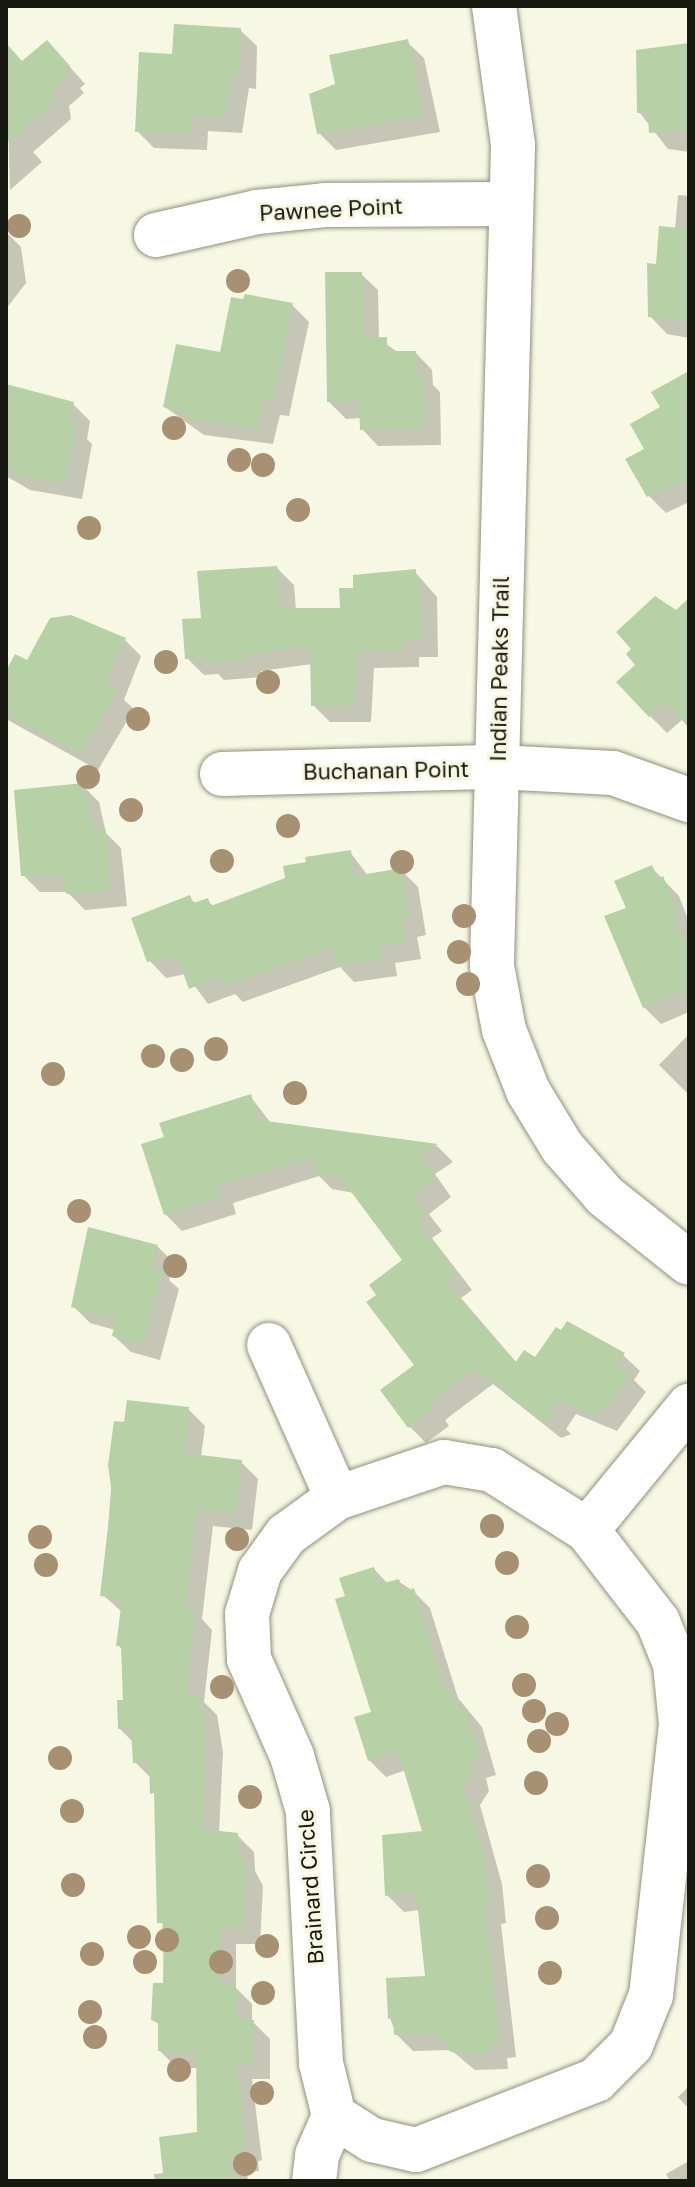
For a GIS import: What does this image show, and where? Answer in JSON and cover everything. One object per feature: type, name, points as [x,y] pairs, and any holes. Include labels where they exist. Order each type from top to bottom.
[{"type":"street","name":"Indian Peaks Trail","points":[[494,6],[513,145],[508,204],[492,966],[504,1030],[528,1091],[562,1147],[605,1196],[689,1263]]},
{"type":"street","name":"Pawnee Point","points":[[156,235],[257,212],[325,205],[508,204]]},
{"type":"street","name":"Buchanan Point","points":[[222,774],[497,767],[613,773],[689,800]]},
{"type":"street","points":[[269,1345],[337,1498]]},
{"type":"street","points":[[587,1530],[689,1406]]},
{"type":"street","name":"Brainard Circle","points":[[444,1462],[492,1470],[587,1530],[658,1622],[675,1664],[681,1724],[651,1995],[631,2045],[596,2080],[413,2166],[334,2116],[321,2063],[308,1811],[292,1756],[249,1659],[247,1614],[260,1571],[286,1535],[337,1498],[444,1462]]},
{"type":"street","points":[[314,2181],[317,2155],[334,2116]]},
{"type":"building","points":[[174,24],[241,28],[239,73],[233,72],[226,117],[192,115],[191,134],[135,132],[139,52],[172,54]]},
{"type":"building","points":[[408,39],[424,116],[317,134],[309,94],[335,84],[329,55]]},
{"type":"building","points":[[47,40],[70,66],[65,70],[69,75],[53,88],[55,102],[6,143],[6,43],[22,61]]},
{"type":"building","points":[[689,43],[689,130],[649,133],[648,113],[637,113],[636,50]]},
{"type":"building","points":[[659,226],[689,229],[689,321],[648,317],[647,263],[656,264]]},
{"type":"building","points":[[325,272],[362,272],[363,338],[387,337],[387,351],[416,351],[417,374],[424,373],[425,429],[360,430],[359,402],[327,402]]},
{"type":"building","points":[[245,294],[293,303],[273,401],[263,399],[257,428],[185,419],[187,412],[163,407],[176,344],[220,352],[231,297],[243,299]]},
{"type":"building","points":[[689,371],[689,480],[647,497],[625,459],[644,449],[630,424],[660,407],[651,392]]},
{"type":"building","points":[[6,384],[74,402],[70,424],[76,425],[66,483],[11,474],[12,468],[6,467]]},
{"type":"building","points":[[277,566],[281,608],[340,608],[339,588],[353,588],[353,575],[416,569],[416,578],[421,578],[422,640],[403,641],[403,651],[358,651],[355,705],[311,706],[310,646],[245,654],[246,660],[205,664],[205,657],[185,659],[182,619],[201,618],[197,571]]},
{"type":"building","points":[[655,596],[676,610],[689,598],[689,728],[666,702],[649,717],[616,682],[635,665],[626,654],[631,649],[616,632]]},
{"type":"building","points":[[71,615],[126,638],[107,685],[118,691],[80,754],[6,713],[6,671],[15,654],[27,660],[50,618]]},
{"type":"building","points":[[83,783],[94,830],[105,829],[111,890],[66,894],[64,876],[21,876],[14,790]]},
{"type":"building","points":[[351,850],[355,876],[402,868],[410,918],[402,920],[405,942],[379,947],[381,959],[335,966],[333,947],[225,986],[221,976],[189,989],[177,957],[147,962],[131,918],[190,895],[193,903],[208,898],[211,906],[285,878],[283,866],[306,862],[305,857]]},
{"type":"building","points":[[652,865],[658,879],[663,876],[679,914],[674,916],[689,950],[689,989],[643,1008],[604,916],[626,908],[614,881]]},
{"type":"building","points":[[251,1094],[259,1120],[438,1144],[420,1156],[436,1179],[413,1196],[426,1213],[417,1220],[456,1273],[445,1281],[515,1363],[524,1350],[535,1357],[556,1327],[561,1330],[567,1321],[625,1353],[617,1364],[631,1374],[607,1408],[593,1415],[559,1399],[551,1411],[556,1417],[543,1422],[475,1368],[429,1403],[434,1408],[408,1428],[380,1390],[414,1365],[366,1302],[376,1295],[369,1285],[402,1260],[340,1177],[313,1173],[315,1156],[217,1186],[221,1197],[164,1215],[141,1144],[164,1137],[159,1123]]},
{"type":"building","points":[[88,1227],[158,1245],[152,1267],[163,1270],[144,1344],[112,1336],[116,1319],[71,1307]]},
{"type":"building","points":[[127,1400],[189,1407],[184,1453],[242,1460],[235,1514],[197,1510],[185,1609],[196,1611],[186,1697],[200,1696],[206,1734],[202,1829],[238,1833],[239,1852],[247,1868],[243,1928],[220,1928],[220,1985],[236,1985],[236,2019],[254,2020],[253,2063],[236,2063],[246,2144],[242,2145],[243,2154],[230,2156],[233,2181],[164,2181],[159,2137],[197,2132],[196,2052],[158,2051],[158,2023],[151,2020],[153,1983],[163,1983],[164,1923],[157,1923],[154,1793],[150,1794],[149,1762],[133,1763],[131,1729],[118,1729],[117,1700],[123,1700],[121,1646],[116,1646],[122,1599],[100,1596],[112,1493],[108,1465],[114,1421],[124,1422]]},
{"type":"building","points":[[374,1567],[380,1584],[399,1579],[403,1592],[414,1588],[445,1688],[450,1687],[457,1710],[465,1707],[481,1758],[470,1762],[474,1773],[464,1787],[486,1865],[490,1907],[485,1907],[500,2041],[491,2042],[492,2053],[457,2054],[449,2051],[448,2040],[438,2040],[438,2034],[394,2035],[393,2018],[388,2019],[386,1978],[425,1976],[416,1892],[385,1896],[382,1835],[422,1831],[398,1751],[368,1761],[354,1717],[371,1712],[335,1599],[345,1596],[339,1578]]}]
